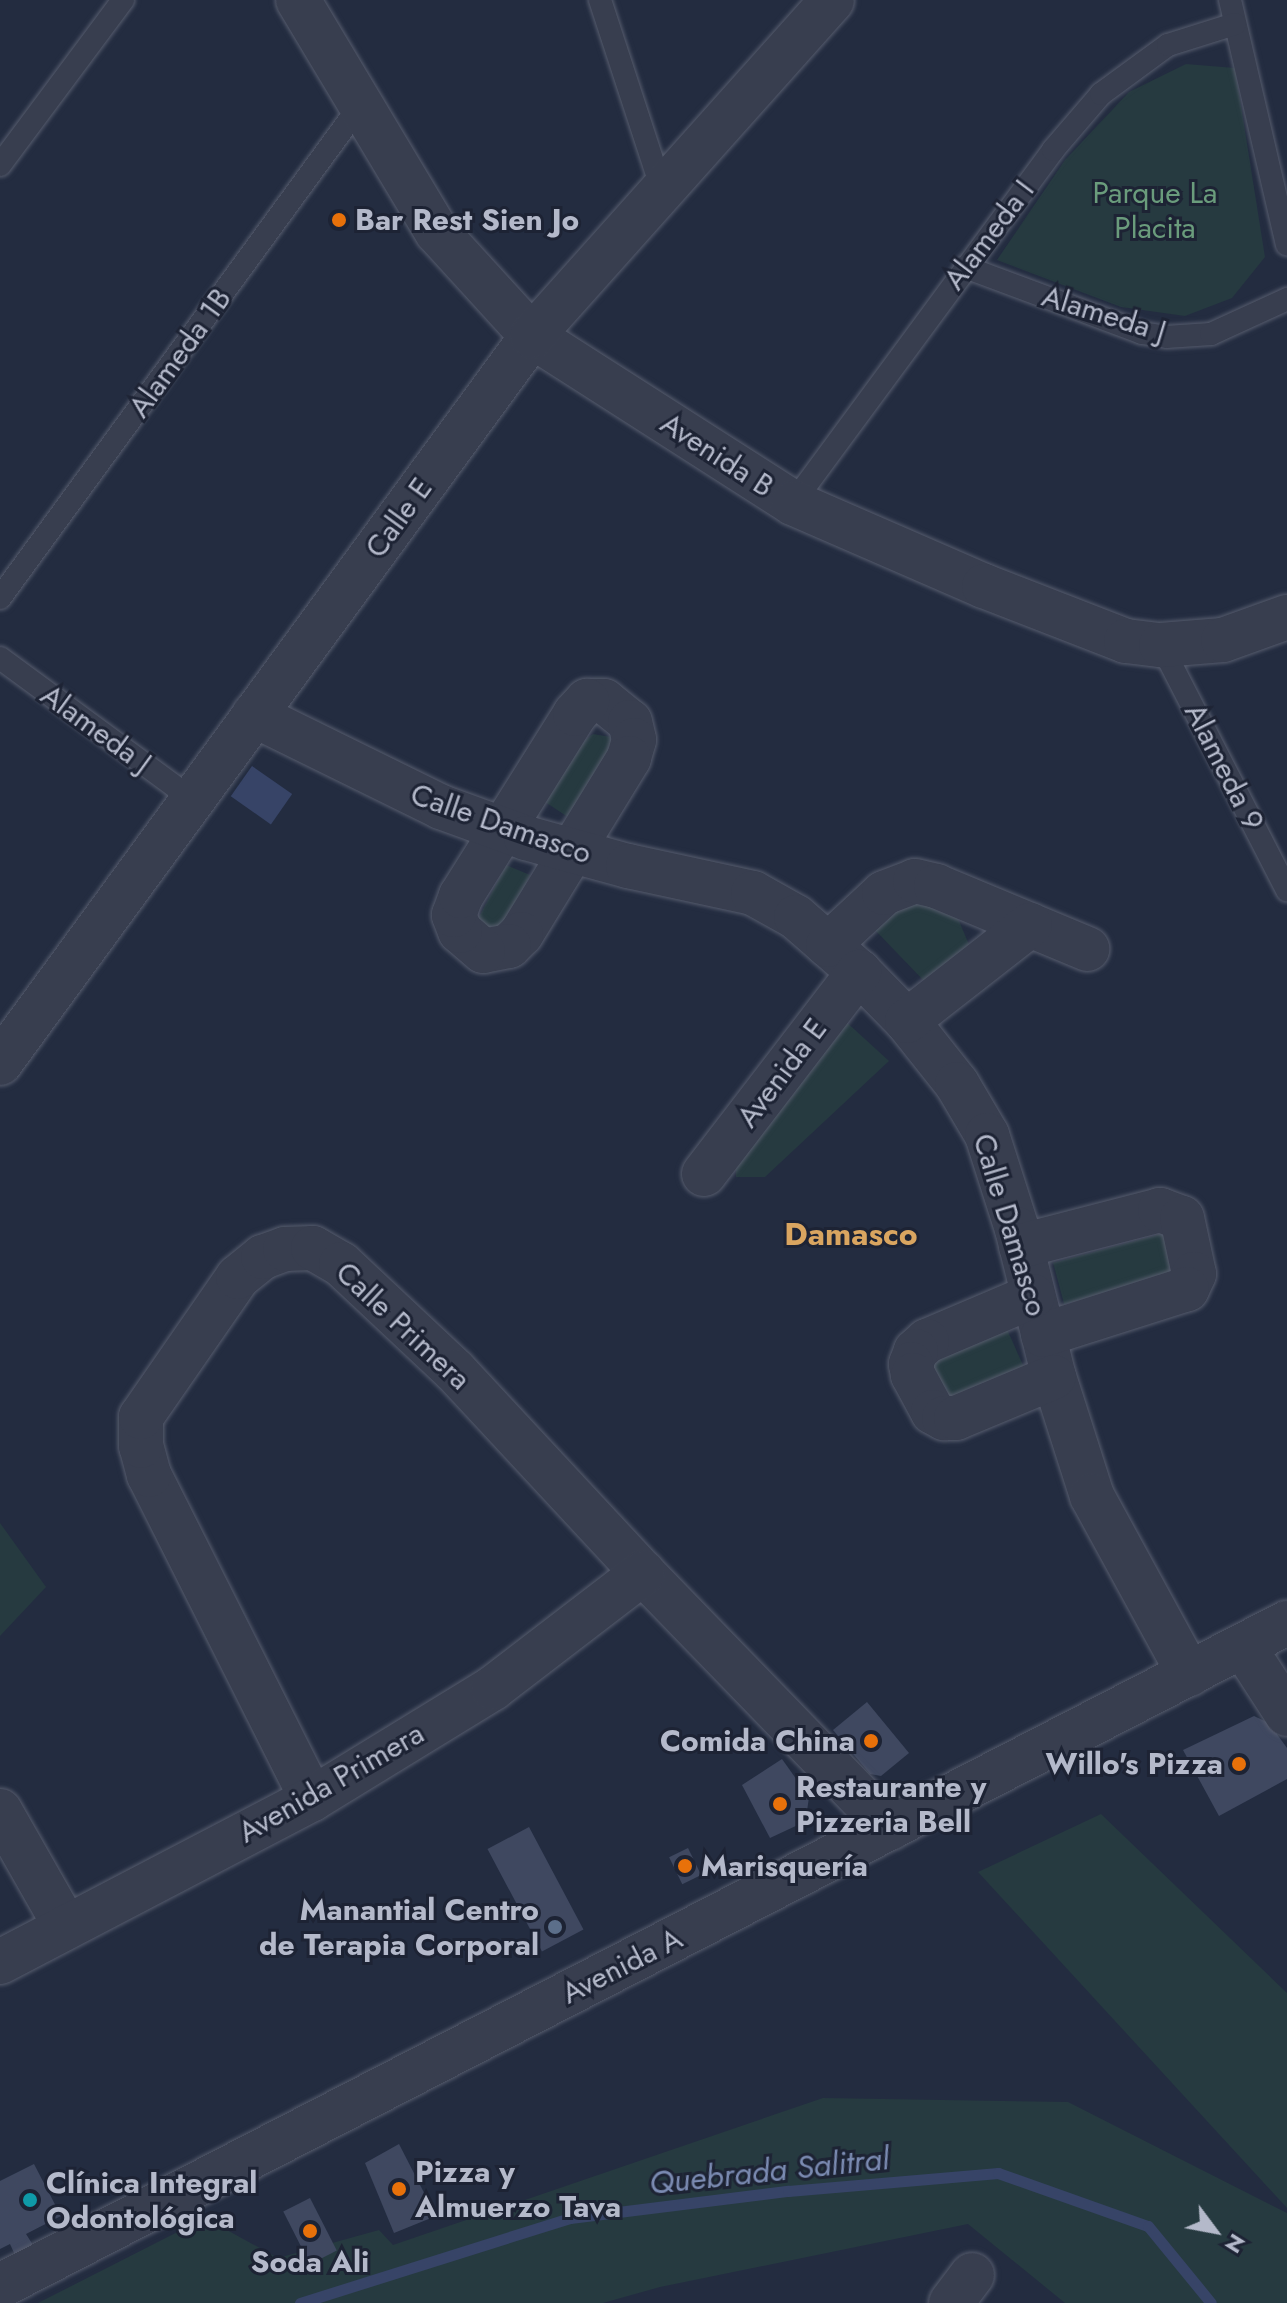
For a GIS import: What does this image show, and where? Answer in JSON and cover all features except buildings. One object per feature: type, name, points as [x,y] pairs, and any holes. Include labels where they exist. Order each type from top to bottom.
[{"type":"street","name":"Calle E","points":[[0,1063],[532,336],[832,0]]},
{"type":"street","name":"Avenida B","points":[[311,4],[359,107],[437,232],[532,336],[793,503],[984,586],[1126,641],[1161,645],[1223,640],[1287,617]]},
{"type":"street","points":[[587,701],[604,701],[630,722],[634,740],[629,758],[572,851],[521,934],[509,946],[483,951],[460,931],[454,915],[461,896],[501,829],[575,714],[587,701]]},
{"type":"street","name":"Calle Damasco","points":[[254,715],[351,766],[441,807],[501,829],[572,851],[753,893],[796,917],[907,1021],[957,1084],[987,1135],[1021,1246],[1054,1377],[1092,1496],[1189,1674]]},
{"type":"street","name":"Avenida E","points":[[704,1174],[884,893],[915,881],[936,886],[1087,949]]},
{"type":"street","points":[[907,1021],[1030,925]]},
{"type":"street","points":[[1021,1246],[1160,1210],[1182,1218],[1194,1274],[1187,1289],[1038,1316],[927,1341],[916,1351],[911,1364],[913,1375],[933,1412],[944,1418],[956,1418],[1054,1377]]},
{"type":"street","name":"Calle Primera","points":[[312,1799],[149,1475],[141,1446],[141,1417],[238,1277],[263,1257],[285,1249],[313,1248],[341,1264],[455,1371],[643,1573],[890,1828]]},
{"type":"street","name":"Avenida Primera","points":[[0,1962],[312,1799],[493,1688],[643,1573]]},
{"type":"street","name":"Avenida A","points":[[0,2286],[1287,1623]]},
{"type":"street","points":[[1243,1646],[1287,1714]]},
{"type":"street","points":[[0,1811],[66,1927]]},
{"type":"lane","points":[[0,165],[123,0]]},
{"type":"lane","points":[[600,0],[662,190]]},
{"type":"lane","points":[[1230,0],[1287,244]]},
{"type":"lane","name":"Alameda I","points":[[793,503],[1053,150],[1101,94],[1168,45],[1235,24]]},
{"type":"lane","name":"Alameda 1B","points":[[0,598],[359,107]]},
{"type":"lane","name":"Alameda J","points":[[965,267],[1142,333],[1166,337],[1211,334],[1287,299]]},
{"type":"lane","name":"Alameda 9","points":[[1161,645],[1287,890]]},
{"type":"lane","name":"Alameda J","points":[[0,658],[193,800]]},
{"type":"green space","name":"Parque La Placita","points":[[1186,64],[1235,68],[1265,257],[1232,298],[1185,316],[1121,307],[997,260],[1065,160],[1129,92]]},
{"type":"green space","points":[[593,734],[611,737],[615,750],[571,819],[542,800],[578,745]]},
{"type":"green space","points":[[506,865],[530,875],[502,934],[490,935],[478,919]]},
{"type":"green space","points":[[914,899],[954,909],[970,947],[925,982],[874,929]]},
{"type":"green space","points":[[842,1018],[889,1061],[765,1177],[736,1177],[736,1150]]},
{"type":"green space","points":[[1168,1232],[1179,1274],[1064,1304],[1053,1263]]},
{"type":"green space","points":[[1006,1327],[1024,1368],[947,1403],[928,1362]]},
{"type":"green space","points":[[0,1523],[46,1587],[0,1636]]},
{"type":"green space","points":[[1101,1814],[1287,1993],[1287,2208],[978,1872]]},
{"type":"green space","points":[[823,2098],[1068,2102],[1287,2213],[1287,2303],[1065,2303],[968,2224],[660,2287],[603,2303],[38,2303],[205,2218],[278,2258],[379,2230],[393,2245]]},
{"type":"water","points":[[252,766],[292,794],[271,824],[231,796]]},
{"type":"waterway","name":"Quebrada Salitral","points":[[300,2303],[570,2218],[788,2191],[998,2173],[1148,2226],[1211,2303]]},
{"type":"place","name":"Bar Rest Sien Jo","points":[[339,220]]},
{"type":"place","name":"Comida China","points":[[871,1741]]},
{"type":"place","name":"Willo's Pizza","points":[[1239,1764]]},
{"type":"place","name":"Restaurante y Pizzeria Bell","points":[[780,1804]]},
{"type":"place","name":"Marisquería","points":[[685,1866]]},
{"type":"place","name":"Manantial Centro de Terapia Corporal","points":[[555,1927]]},
{"type":"place","name":"Pizza y Almuerzo Tava","points":[[399,2189]]},
{"type":"place","name":"Clínica Integral Odontológica","points":[[30,2200]]},
{"type":"place","name":"Soda Ali","points":[[310,2231]]},
{"type":"district","name":"Damasco","points":[[851,1234]]}]
